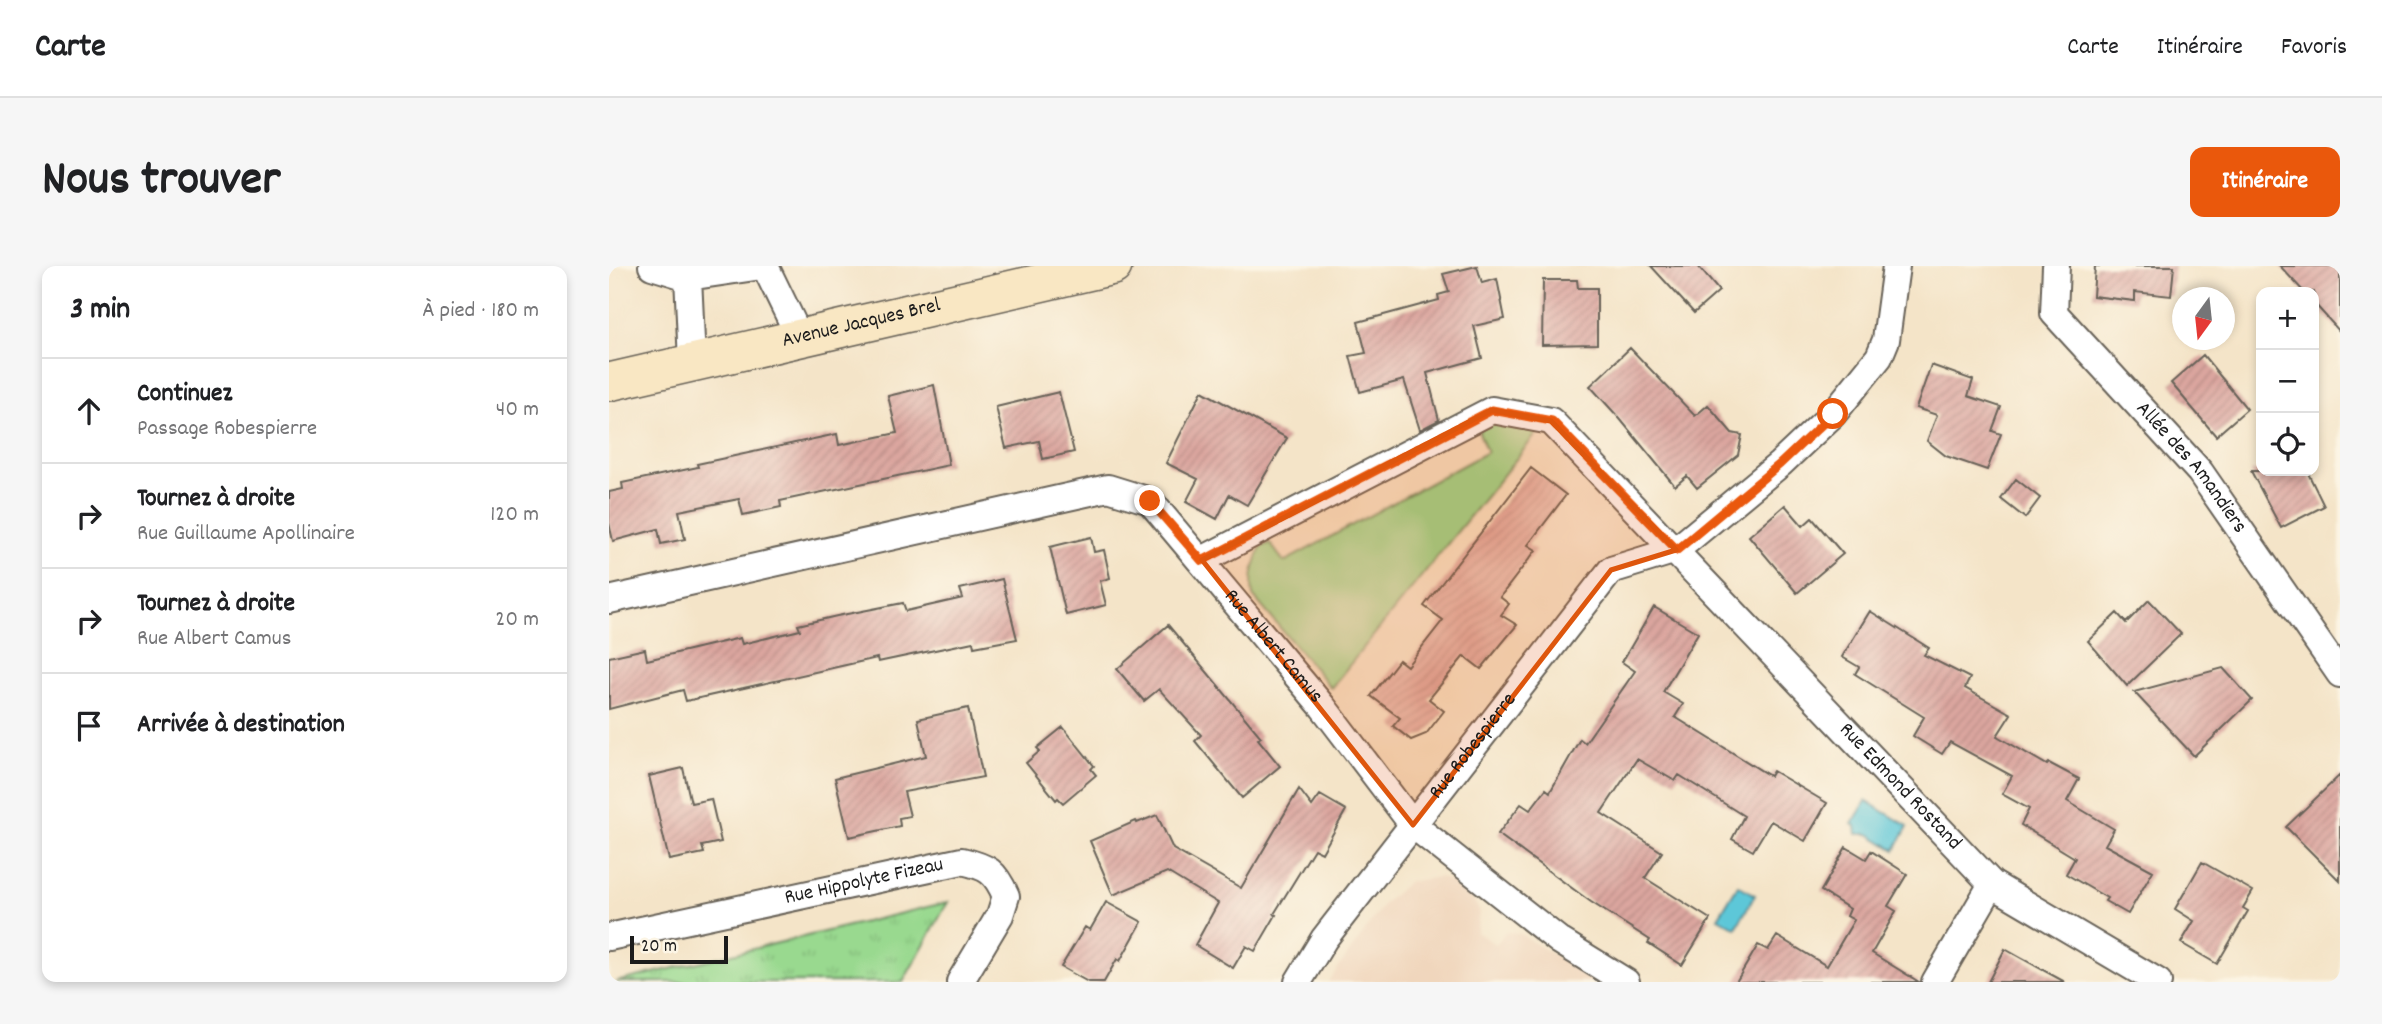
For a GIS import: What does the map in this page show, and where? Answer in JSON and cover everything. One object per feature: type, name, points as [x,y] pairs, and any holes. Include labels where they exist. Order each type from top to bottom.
[{"type":"main road","name":"Avenue Jacques Brel","points":[[609,382],[1112,266]]},
{"type":"street","points":[[652,266],[688,277],[764,266],[800,338]]},
{"type":"street","points":[[1677,550],[1780,464],[1833,414],[1879,357],[1886,340],[1896,266]]},
{"type":"street","name":"Allée des Amandiers","points":[[2056,266],[2054,313],[2200,472],[2340,674]]},
{"type":"street","points":[[688,277],[692,362]]},
{"type":"street","name":"Rue Edmond Rostand","points":[[1202,561],[1492,410],[1552,421],[1993,884],[2158,982]]},
{"type":"street","name":"Rue Albert Camus","points":[[609,600],[1108,488],[1150,501],[1323,707],[1413,825],[1560,941],[1626,982]]},
{"type":"street","name":"Rue Robespierre","points":[[1299,982],[1324,939],[1611,570],[1677,550]]},
{"type":"street","name":"Rue Hippolyte Fizeau","points":[[609,937],[962,861],[982,865],[998,877],[1006,896],[1000,915],[960,982]]},
{"type":"street","points":[[1935,982],[1993,884]]},
{"type":"highlighted area","points":[[1492,410],[1551,421],[1676,550],[1611,570],[1413,825],[1202,560]]},
{"type":"shaded area","points":[[1440,877],[1468,890],[1479,910],[1477,932],[1496,945],[1505,932],[1520,934],[1598,982],[1328,982],[1385,903],[1408,882]]},
{"type":"green space","points":[[1496,423],[1528,427],[1538,432],[1331,688],[1253,596],[1253,571],[1261,547],[1270,543],[1284,562],[1487,452],[1478,430]]},
{"type":"green space","points":[[948,902],[903,982],[616,982]]},
{"type":"water","points":[[1866,801],[1908,826],[1895,850],[1869,834],[1857,834],[1856,826],[1852,824]]},
{"type":"water","points":[[1738,885],[1755,895],[1736,928],[1718,918]]},
{"type":"building","points":[[1477,266],[1482,283],[1497,279],[1505,319],[1474,326],[1482,358],[1427,373],[1439,420],[1420,430],[1404,380],[1360,392],[1350,356],[1366,353],[1358,322],[1439,300],[1438,295],[1449,292],[1443,274]]},
{"type":"building","points":[[1651,266],[1698,266],[1719,291],[1694,313]]},
{"type":"building","points":[[2095,266],[2174,266],[2171,296],[2135,292],[2135,301],[2093,296]]},
{"type":"building","points":[[2280,266],[2340,266],[2340,332],[2319,309],[2319,287],[2299,287]]},
{"type":"building","points":[[1543,280],[1577,280],[1578,288],[1597,288],[1597,344],[1542,345]]},
{"type":"building","points":[[1630,348],[1695,416],[1708,405],[1732,433],[1742,435],[1738,455],[1697,488],[1687,476],[1675,486],[1590,386]]},
{"type":"building","points":[[2203,355],[2247,409],[2216,436],[2171,383]]},
{"type":"building","points":[[1931,365],[1973,380],[1968,396],[2001,407],[1992,431],[2001,434],[1987,470],[1946,456],[1927,441],[1937,415],[1916,408]]},
{"type":"building","points":[[934,385],[949,465],[780,501],[781,507],[743,515],[739,499],[679,511],[685,539],[661,544],[658,529],[613,541],[609,523],[609,492],[623,489],[622,483],[837,434],[839,445],[897,433],[888,396]]},
{"type":"building","points":[[1202,391],[1287,438],[1247,505],[1229,495],[1217,519],[1186,502],[1198,479],[1166,463]]},
{"type":"building","points":[[1059,392],[1074,452],[1043,459],[1039,441],[1006,448],[996,407]]},
{"type":"building","points":[[1531,468],[1566,495],[1528,545],[1536,550],[1500,597],[1509,604],[1501,615],[1517,625],[1481,669],[1464,656],[1429,699],[1444,711],[1426,734],[1411,740],[1393,726],[1400,718],[1371,696],[1399,660],[1407,666],[1443,620],[1424,606]]},
{"type":"building","points":[[2251,471],[2256,471],[2256,476],[2309,476],[2324,506],[2281,528]]},
{"type":"building","points":[[2016,479],[2040,498],[2025,518],[2001,499]]},
{"type":"building","points":[[1785,505],[1803,526],[1812,518],[1843,554],[1797,593],[1749,536]]},
{"type":"building","points":[[1091,537],[1094,552],[1104,550],[1110,578],[1100,581],[1106,605],[1066,615],[1050,547]]},
{"type":"building","points":[[1002,579],[1017,639],[974,647],[973,642],[878,662],[877,658],[686,701],[683,690],[609,709],[609,657],[645,649],[647,660],[740,638],[742,644],[800,630],[798,625],[837,616],[903,603],[906,611],[963,598],[960,589]]},
{"type":"building","points":[[2149,600],[2181,634],[2127,686],[2088,641],[2117,613],[2126,623]]},
{"type":"building","points":[[1654,607],[1698,633],[1663,692],[1683,704],[1675,717],[1770,776],[1773,771],[1827,803],[1805,841],[1771,821],[1753,851],[1732,839],[1744,816],[1679,775],[1675,781],[1637,759],[1601,813],[1662,852],[1645,878],[1710,919],[1682,965],[1498,834],[1521,804],[1530,810],[1546,789],[1550,792],[1580,739],[1585,743],[1635,671],[1622,662]]},
{"type":"building","points":[[1870,611],[1929,648],[1924,655],[1970,678],[1965,688],[2011,714],[1997,736],[2047,765],[2049,763],[2079,779],[2067,801],[2114,829],[2105,845],[2153,871],[2128,914],[2066,874],[2075,858],[2021,825],[2029,809],[2002,794],[2012,776],[1950,742],[1942,754],[1913,736],[1924,717],[1855,674],[1859,667],[1842,657]]},
{"type":"building","points":[[1168,625],[1261,737],[1258,739],[1280,766],[1242,798],[1195,741],[1201,735],[1159,689],[1144,701],[1117,669]]},
{"type":"building","points":[[2223,668],[2252,700],[2194,756],[2134,692]]},
{"type":"building","points":[[968,708],[983,777],[904,792],[910,816],[899,818],[900,826],[849,837],[835,778],[926,756],[918,719]]},
{"type":"building","points":[[1063,727],[1094,766],[1091,769],[1096,775],[1063,803],[1058,798],[1056,800],[1026,763],[1040,751],[1037,748]]},
{"type":"building","points":[[683,768],[691,803],[711,799],[721,842],[702,846],[704,853],[669,860],[649,776]]},
{"type":"building","points":[[2340,775],[2340,881],[2286,827]]},
{"type":"building","points":[[1299,789],[1312,806],[1320,795],[1346,810],[1322,853],[1314,849],[1255,951],[1246,946],[1233,968],[1195,945],[1218,903],[1167,872],[1113,895],[1090,841],[1157,815],[1173,849],[1241,888]]},
{"type":"building","points":[[1846,847],[1866,859],[1871,851],[1907,874],[1888,906],[1896,911],[1872,953],[1919,982],[1736,982],[1758,945],[1768,950],[1777,936],[1827,966],[1854,920],[1847,916],[1850,909],[1821,891]]},
{"type":"building","points":[[2202,862],[2253,891],[2243,908],[2248,911],[2217,964],[2181,943],[2194,921],[2175,909]]},
{"type":"building","points":[[1106,902],[1142,922],[1120,961],[1117,959],[1104,982],[1088,982],[1061,967],[1085,927],[1090,930]]},
{"type":"building","points":[[2005,949],[2021,958],[2065,982],[1988,982]]},
{"type":"route","points":[[1150,501],[1202,561],[1492,410],[1552,421],[1677,550],[1780,464],[1833,414]]}]
